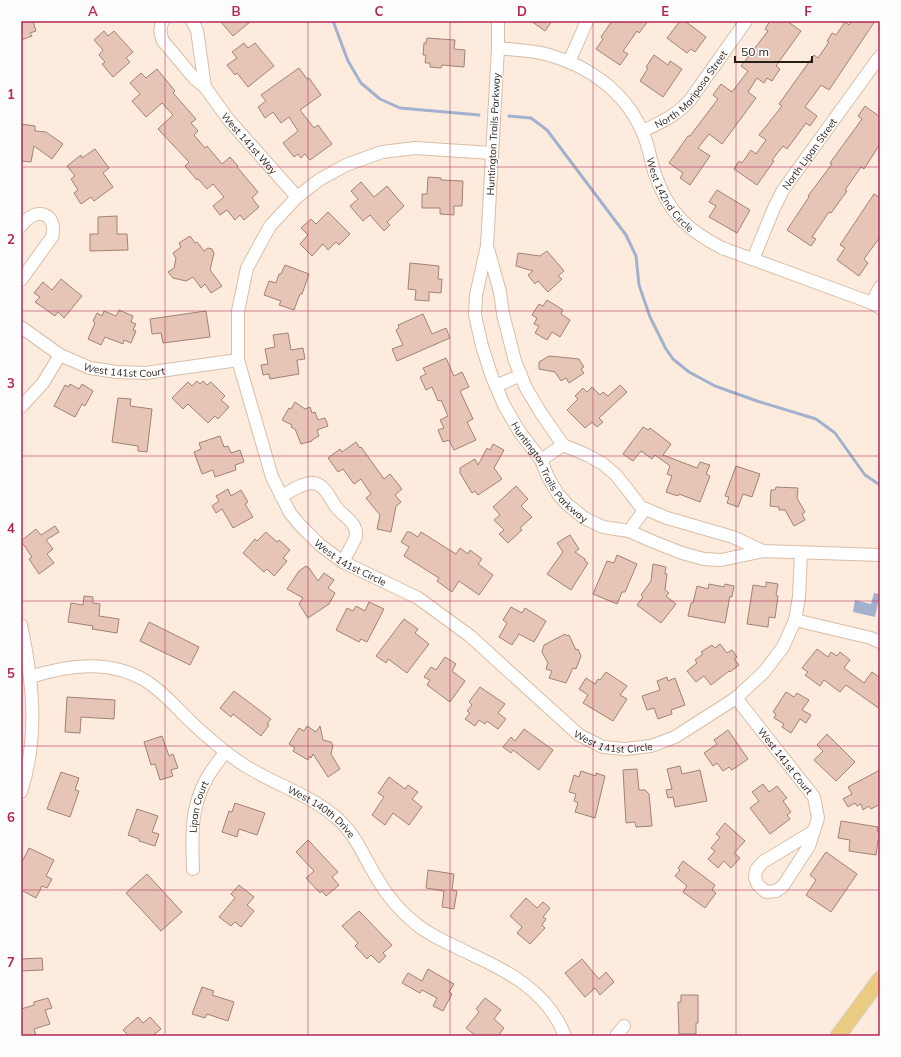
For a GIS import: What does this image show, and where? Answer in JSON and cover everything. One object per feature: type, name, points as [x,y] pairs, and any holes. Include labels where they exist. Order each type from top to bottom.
[{"type":"main road","points":[[838,1036],[880,978]]},
{"type":"street","name":"West 141st Way","points":[[163,21],[160,26],[163,41],[194,78],[205,87],[228,119],[297,197]]},
{"type":"street","name":"West 141st Way","points":[[192,21],[197,30],[205,87]]},
{"type":"street","name":"Huntington Trails Parkway","points":[[498,21],[498,48],[487,246],[476,295],[475,315],[482,346],[504,404],[519,430],[540,460],[558,494],[567,504],[584,518],[603,527],[629,531],[682,553],[704,559],[721,560],[763,551],[880,555]]},
{"type":"street","points":[[570,62],[587,21]]},
{"type":"street","name":"North Mariposa Street","points":[[643,131],[672,117],[681,110],[690,100],[746,21]]},
{"type":"street","name":"West 142nd Circle","points":[[498,48],[548,54],[570,62],[601,79],[617,93],[634,114],[643,131],[654,173],[664,196],[680,220],[701,237],[722,248],[876,306]]},
{"type":"street","name":"North Lipan Street","points":[[753,259],[783,190],[880,56]]},
{"type":"street","name":"West 141st Circle","points":[[492,154],[415,148],[382,152],[346,165],[319,180],[297,197],[270,226],[247,268],[238,311],[238,360],[272,477],[290,513],[310,536],[332,555],[343,562],[418,598],[470,636],[578,735],[603,747],[625,749],[650,746],[675,737],[736,698],[764,672],[783,647],[795,620],[799,597],[801,553]]},
{"type":"street","points":[[21,226],[25,220],[34,214],[43,214],[51,220],[54,228],[52,237],[21,280]]},
{"type":"street","name":"Huntington Trails Parkway","points":[[487,246],[500,292],[508,337],[515,361],[526,388],[563,445],[587,455],[603,464],[616,475],[645,509],[667,518],[733,537],[763,551]]},
{"type":"street","points":[[876,306],[880,287]]},
{"type":"street","name":"West 141st Court","points":[[21,327],[60,355],[90,368],[118,372],[146,373],[238,360]]},
{"type":"street","points":[[21,407],[43,383],[60,355]]},
{"type":"street","points":[[496,386],[521,375]]},
{"type":"street","points":[[540,460],[563,445]]},
{"type":"street","points":[[281,496],[307,483],[314,483],[326,492],[336,507],[352,523],[357,533],[343,562]]},
{"type":"street","points":[[629,531],[645,509]]},
{"type":"street","points":[[795,620],[871,638],[880,642]]},
{"type":"street","points":[[21,625],[33,702],[31,749],[21,792]]},
{"type":"street","name":"West 140th Drive","points":[[30,677],[48,671],[96,666],[118,668],[147,681],[160,691],[200,731],[225,752],[266,778],[322,807],[338,820],[359,844],[388,896],[402,912],[417,925],[434,936],[504,971],[526,984],[536,992],[550,1008],[565,1036]]},
{"type":"street","name":"West 141st Court","points":[[736,698],[814,797],[818,818],[814,831],[809,846],[783,886],[776,891],[766,892],[758,886],[755,878],[756,870],[763,862],[814,831]]},
{"type":"street","name":"Lipan Court","points":[[193,869],[192,830],[194,813],[206,780],[225,752]]},
{"type":"street","points":[[616,1036],[624,1026]]},
{"type":"water","points":[[874,593],[880,594],[875,617],[853,612],[855,600],[871,604]]},
{"type":"building","points":[[21,21],[33,21],[36,31],[30,33],[32,36],[21,40]]},
{"type":"building","points":[[220,21],[251,21],[233,36]]},
{"type":"building","points":[[531,21],[552,21],[545,31]]},
{"type":"building","points":[[612,21],[648,21],[639,33],[637,31],[623,51],[628,54],[620,65],[596,49],[603,39],[601,37]]},
{"type":"building","points":[[680,21],[685,21],[706,37],[695,52],[691,49],[687,53],[667,38]]},
{"type":"building","points":[[770,21],[787,21],[801,31],[776,66],[780,69],[772,81],[767,78],[764,83],[757,78],[748,92],[756,98],[722,144],[709,134],[698,148],[710,156],[690,185],[680,178],[683,173],[669,163],[688,136],[690,136],[718,99],[713,95],[721,84],[732,92],[748,71],[741,66],[768,31],[765,29]]},
{"type":"building","points":[[852,21],[875,21],[829,90],[821,85],[805,107],[817,116],[810,126],[806,123],[787,149],[783,146],[772,160],[774,161],[757,185],[734,169],[739,161],[742,163],[751,150],[756,154],[766,140],[759,135],[782,106],[779,104],[814,55],[818,58],[829,42],[827,41],[832,33],[836,35],[845,22],[849,25]]},
{"type":"building","points":[[104,31],[108,36],[114,31],[133,52],[126,58],[130,62],[113,77],[102,64],[105,62],[99,55],[103,50],[94,40]]},
{"type":"building","points":[[427,38],[455,40],[454,49],[465,50],[464,67],[442,65],[441,68],[430,67],[430,63],[425,63],[426,55],[423,55],[424,43],[426,43]]},
{"type":"building","points":[[244,43],[248,48],[255,43],[274,66],[248,87],[237,73],[235,75],[227,65],[237,58],[232,52]]},
{"type":"building","points":[[654,55],[668,65],[670,61],[682,69],[663,97],[640,81],[648,68],[646,67]]},
{"type":"building","points":[[299,68],[307,79],[309,78],[321,95],[300,110],[314,128],[318,125],[332,144],[310,160],[305,154],[301,158],[298,154],[294,157],[283,143],[298,131],[289,117],[281,123],[273,112],[265,118],[258,107],[266,101],[261,95]]},
{"type":"building","points":[[157,69],[175,91],[173,93],[196,119],[191,123],[198,131],[194,135],[205,148],[207,146],[222,164],[230,157],[258,192],[252,198],[259,207],[244,220],[240,215],[235,220],[227,210],[220,215],[213,206],[224,197],[213,184],[207,189],[198,179],[197,180],[185,166],[189,162],[158,129],[173,115],[162,103],[146,117],[132,101],[140,94],[130,83],[141,73],[146,78]]},
{"type":"building","points":[[865,106],[880,117],[880,144],[864,169],[861,167],[845,190],[847,191],[831,213],[829,212],[812,237],[816,239],[811,246],[787,230],[809,197],[808,196],[832,164],[830,163],[862,119],[858,116]]},
{"type":"building","points":[[21,124],[35,126],[35,131],[46,132],[63,144],[52,159],[34,146],[31,162],[21,161]]},
{"type":"building","points":[[95,149],[109,168],[103,173],[113,187],[94,201],[91,197],[81,204],[74,193],[78,190],[71,179],[75,176],[67,166],[81,155],[82,158]]},
{"type":"building","points":[[428,177],[441,178],[441,180],[463,181],[462,206],[454,206],[454,215],[440,214],[440,208],[422,208],[422,194],[427,194]]},
{"type":"building","points":[[361,182],[374,197],[387,186],[404,206],[387,222],[390,225],[384,231],[370,215],[363,221],[350,206],[358,199],[351,191]]},
{"type":"building","points":[[717,190],[750,210],[737,233],[709,217],[716,206],[709,202]]},
{"type":"building","points":[[874,194],[880,198],[880,237],[864,259],[868,263],[859,276],[837,260],[845,248],[840,245]]},
{"type":"building","points":[[328,212],[350,234],[339,245],[336,242],[328,250],[323,244],[312,256],[300,244],[308,235],[301,228],[311,219],[316,224]]},
{"type":"building","points":[[117,216],[117,234],[127,234],[128,250],[90,251],[90,234],[98,234],[98,217]]},
{"type":"building","points":[[190,236],[204,251],[208,248],[212,249],[214,253],[210,270],[222,286],[211,293],[205,284],[201,288],[193,277],[186,281],[173,278],[168,272],[174,268],[176,258],[173,253],[181,247],[179,243]]},
{"type":"building","points":[[547,251],[564,271],[558,276],[562,279],[548,292],[538,281],[535,284],[528,275],[533,271],[516,266],[518,253],[540,256]]},
{"type":"building","points":[[410,263],[439,266],[438,279],[442,279],[441,293],[429,292],[429,301],[415,300],[416,290],[408,289]]},
{"type":"building","points":[[285,265],[309,274],[302,294],[300,294],[294,310],[279,305],[281,301],[264,295],[269,281],[276,283],[279,274],[281,274]]},
{"type":"building","points":[[61,279],[82,296],[64,318],[58,312],[55,316],[35,302],[40,297],[34,293],[43,282],[52,290]]},
{"type":"building","points":[[547,300],[563,310],[561,314],[570,320],[560,337],[552,332],[547,340],[535,333],[539,326],[534,324],[537,318],[532,315],[539,304],[543,306]]},
{"type":"building","points":[[119,310],[133,316],[131,322],[136,324],[133,330],[136,331],[131,343],[124,340],[123,344],[105,337],[101,345],[88,339],[95,323],[93,321],[97,313],[102,316],[104,311],[116,316]]},
{"type":"building","points":[[206,311],[210,337],[163,343],[161,333],[152,334],[150,319]]},
{"type":"building","points":[[423,314],[432,334],[446,328],[450,338],[397,361],[392,349],[403,345],[396,330],[399,328],[398,325]]},
{"type":"building","points":[[288,333],[291,350],[303,348],[305,359],[297,360],[299,374],[270,379],[269,374],[263,375],[261,365],[268,364],[265,349],[275,347],[273,335]]},
{"type":"building","points":[[549,356],[579,359],[584,367],[581,369],[584,373],[569,383],[566,378],[561,381],[555,372],[539,369],[539,362]]},
{"type":"building","points":[[446,358],[454,376],[462,372],[469,387],[460,391],[473,419],[467,422],[476,440],[454,450],[449,440],[443,442],[438,430],[444,428],[440,420],[448,416],[441,400],[438,401],[432,387],[426,390],[420,377],[426,374],[423,368]]},
{"type":"building","points":[[197,381],[200,384],[203,381],[207,385],[211,382],[225,396],[221,400],[229,407],[218,419],[215,416],[208,423],[188,404],[183,409],[172,398],[188,382],[192,386]]},
{"type":"building","points":[[70,384],[79,389],[82,384],[93,391],[85,406],[82,404],[75,417],[54,406],[65,385],[69,387]]},
{"type":"building","points":[[620,385],[627,392],[599,418],[603,422],[597,427],[592,422],[585,428],[567,410],[578,399],[575,396],[583,388],[587,392],[592,387],[600,395],[603,392],[608,396]]},
{"type":"building","points":[[118,398],[131,399],[130,406],[152,409],[147,452],[138,451],[138,446],[112,442]]},
{"type":"building","points":[[295,402],[305,409],[310,407],[312,413],[315,412],[318,420],[325,418],[328,426],[317,430],[319,436],[312,441],[301,444],[295,429],[291,427],[292,425],[282,420],[289,408],[291,409]]},
{"type":"building","points":[[643,427],[648,430],[650,428],[671,444],[663,455],[697,468],[700,462],[710,465],[706,474],[710,476],[700,502],[679,494],[678,496],[666,492],[672,476],[667,474],[670,466],[655,455],[652,459],[641,451],[633,461],[623,454]]},
{"type":"building","points":[[220,436],[224,447],[228,446],[231,453],[240,450],[244,462],[235,465],[236,470],[215,477],[213,470],[202,474],[194,452],[201,449],[199,443]]},
{"type":"building","points":[[356,442],[384,479],[390,474],[402,489],[395,495],[401,502],[396,506],[391,532],[377,529],[380,515],[366,498],[371,494],[361,479],[354,484],[343,469],[338,472],[328,458],[340,449],[342,452]]},
{"type":"building","points":[[493,444],[504,450],[494,468],[502,479],[478,495],[475,491],[472,493],[460,473],[460,468],[475,459],[478,465],[487,448],[490,450]]},
{"type":"building","points":[[736,466],[760,474],[752,497],[743,494],[738,507],[727,503],[729,497],[725,496]]},
{"type":"building","points":[[516,486],[528,499],[521,506],[532,517],[520,528],[522,530],[508,543],[499,534],[504,530],[494,520],[500,515],[493,507]]},
{"type":"building","points":[[776,487],[798,488],[797,498],[805,512],[802,514],[805,520],[794,526],[785,510],[779,510],[779,507],[770,506],[771,490],[775,490]]},
{"type":"building","points":[[228,489],[231,496],[241,490],[248,502],[245,504],[253,517],[233,528],[222,509],[216,513],[212,506],[219,501],[216,496]]},
{"type":"building","points":[[55,526],[59,532],[46,540],[53,549],[47,554],[54,563],[39,574],[29,559],[32,557],[21,541],[36,529],[41,535]]},
{"type":"building","points":[[266,532],[277,542],[279,540],[290,550],[283,558],[287,561],[274,576],[267,569],[264,572],[243,553],[255,539],[257,541]]},
{"type":"building","points":[[407,532],[410,532],[418,537],[421,532],[456,554],[460,548],[468,554],[470,550],[482,559],[478,564],[493,575],[479,595],[459,581],[452,592],[437,581],[439,578],[404,556],[409,547],[401,542]]},
{"type":"building","points":[[570,535],[579,549],[575,552],[588,563],[571,590],[547,574],[563,552],[557,543]]},
{"type":"building","points":[[617,555],[637,564],[625,592],[622,592],[617,604],[593,594],[607,561],[614,563]]},
{"type":"building","points":[[653,564],[666,567],[665,574],[667,574],[665,590],[669,593],[666,596],[676,604],[661,623],[637,605],[643,597],[641,595],[651,581]]},
{"type":"building","points":[[306,566],[318,581],[324,573],[334,580],[328,588],[335,593],[329,604],[308,618],[299,604],[303,598],[287,589],[299,571]]},
{"type":"building","points":[[766,582],[778,584],[775,618],[769,617],[768,627],[747,624],[753,585],[766,587]]},
{"type":"building","points":[[709,584],[724,587],[725,584],[734,586],[732,597],[730,596],[725,623],[688,616],[697,586],[708,589]]},
{"type":"building","points":[[84,596],[93,597],[93,603],[100,604],[99,616],[119,619],[117,633],[92,629],[93,626],[68,622],[71,603],[83,605]]},
{"type":"building","points":[[369,602],[384,609],[367,642],[361,639],[359,642],[336,630],[347,608],[353,611],[356,606],[365,611]]},
{"type":"building","points":[[511,607],[522,613],[525,608],[546,621],[534,642],[519,634],[512,645],[499,637],[507,623],[503,620]]},
{"type":"building","points":[[404,619],[418,629],[415,633],[429,644],[407,673],[388,659],[386,663],[376,656]]},
{"type":"building","points":[[149,622],[199,647],[190,665],[140,641]]},
{"type":"building","points":[[565,634],[567,636],[569,635],[576,650],[578,649],[581,656],[576,669],[573,668],[566,683],[549,678],[552,671],[546,669],[548,663],[542,652],[544,645]]},
{"type":"building","points":[[720,644],[727,653],[732,650],[737,657],[734,659],[739,665],[711,685],[704,676],[696,682],[687,671],[697,663],[695,660],[703,654],[701,652],[712,645],[715,648]]},
{"type":"building","points":[[817,649],[828,657],[831,652],[837,656],[840,652],[850,660],[844,668],[864,683],[872,672],[880,678],[880,709],[846,685],[840,692],[824,680],[820,686],[805,675],[808,672],[802,668]]},
{"type":"building","points":[[445,657],[456,664],[452,671],[465,681],[450,702],[427,685],[430,680],[424,677],[431,667],[436,670]]},
{"type":"building","points":[[606,672],[627,686],[620,695],[627,699],[613,721],[583,703],[588,695],[579,689],[586,678],[595,684]]},
{"type":"building","points":[[667,677],[668,681],[675,678],[685,705],[671,710],[672,714],[658,719],[654,708],[647,710],[642,696],[660,690],[657,681]]},
{"type":"building","points":[[480,687],[505,704],[498,713],[506,719],[498,729],[487,721],[485,724],[479,720],[475,726],[465,719],[470,713],[467,711],[472,705],[469,702]]},
{"type":"building","points":[[234,691],[271,719],[267,724],[269,725],[261,736],[233,714],[231,717],[220,708]]},
{"type":"building","points":[[786,692],[794,697],[797,693],[809,700],[802,710],[811,715],[806,723],[800,719],[791,733],[782,727],[784,724],[774,718],[776,714],[773,712]]},
{"type":"building","points":[[67,697],[115,700],[114,719],[81,717],[80,733],[65,732]]},
{"type":"building","points":[[307,726],[316,732],[320,726],[323,740],[331,742],[333,745],[331,754],[340,769],[328,777],[313,754],[308,760],[293,751],[295,748],[289,744],[299,728],[304,731]]},
{"type":"building","points":[[524,729],[553,750],[539,770],[513,750],[511,753],[503,747],[511,737],[515,741]]},
{"type":"building","points":[[728,730],[748,759],[732,770],[729,767],[723,771],[717,763],[713,766],[704,753],[717,744],[714,740]]},
{"type":"building","points":[[827,734],[855,762],[836,781],[814,760],[823,751],[817,745]]},
{"type":"building","points":[[162,736],[169,756],[173,754],[178,768],[171,770],[173,776],[160,780],[155,764],[151,765],[144,742]]},
{"type":"building","points":[[680,766],[682,774],[700,770],[707,801],[675,807],[673,797],[668,798],[666,790],[672,789],[667,769]]},
{"type":"building","points":[[637,769],[639,790],[645,790],[649,794],[652,826],[636,827],[635,822],[626,823],[623,770]]},
{"type":"building","points":[[880,770],[880,804],[871,809],[869,806],[863,810],[861,804],[857,806],[855,803],[848,807],[843,799],[852,794],[848,787]]},
{"type":"building","points":[[581,771],[596,776],[596,773],[605,776],[595,818],[575,812],[578,803],[574,801],[576,794],[569,792],[574,775],[579,777]]},
{"type":"building","points":[[61,772],[79,778],[75,790],[79,791],[70,817],[47,809]]},
{"type":"building","points":[[389,777],[405,789],[408,785],[418,792],[412,799],[422,807],[409,825],[393,813],[385,825],[372,815],[384,797],[378,793]]},
{"type":"building","points":[[763,784],[769,792],[777,786],[787,798],[783,801],[791,812],[787,815],[790,819],[770,834],[750,808],[759,801],[752,792]]},
{"type":"building","points":[[235,803],[265,813],[257,835],[239,829],[237,837],[222,832],[229,811],[232,812]]},
{"type":"building","points":[[137,809],[158,816],[152,832],[159,834],[155,846],[139,841],[139,839],[128,835]]},
{"type":"building","points":[[841,821],[878,827],[877,831],[880,831],[880,841],[878,840],[876,855],[849,851],[850,840],[838,838]]},
{"type":"building","points":[[725,823],[745,841],[734,853],[740,858],[731,868],[724,861],[718,868],[708,859],[715,851],[711,848],[720,837],[716,834]]},
{"type":"building","points":[[308,840],[338,872],[332,877],[339,885],[326,896],[322,891],[320,893],[306,878],[314,871],[296,852]]},
{"type":"building","points":[[29,848],[54,860],[46,876],[52,879],[47,888],[42,886],[36,898],[21,890],[21,864]]},
{"type":"building","points":[[826,852],[857,874],[831,912],[806,895],[816,880],[810,875]]},
{"type":"building","points":[[683,861],[715,885],[712,890],[716,893],[705,908],[683,892],[687,886],[675,876],[680,870],[678,868]]},
{"type":"building","points":[[428,870],[454,874],[452,890],[457,891],[454,909],[442,907],[444,891],[426,888]]},
{"type":"building","points":[[147,874],[182,912],[161,931],[126,893]]},
{"type":"building","points":[[239,885],[254,897],[247,905],[254,911],[241,927],[235,922],[231,926],[219,917],[235,898],[231,894]]},
{"type":"building","points":[[526,898],[537,908],[543,902],[550,908],[543,917],[546,919],[542,925],[545,928],[530,944],[517,933],[522,927],[510,916]]},
{"type":"building","points":[[359,911],[392,945],[383,953],[386,956],[379,963],[371,955],[367,959],[355,946],[358,943],[342,926]]},
{"type":"building","points":[[42,958],[43,970],[21,971],[21,959]]},
{"type":"building","points":[[582,959],[599,979],[606,972],[614,982],[600,995],[595,988],[585,997],[565,973]]},
{"type":"building","points":[[428,969],[454,984],[449,992],[452,994],[443,1011],[433,1006],[437,998],[422,990],[420,993],[402,983],[408,973],[422,981]]},
{"type":"building","points":[[202,987],[214,991],[212,995],[234,1002],[228,1021],[207,1014],[205,1018],[192,1014]]},
{"type":"building","points":[[681,995],[698,995],[698,1023],[696,1023],[696,1034],[679,1034],[678,1002],[681,1002]]},
{"type":"building","points":[[48,998],[52,1008],[45,1010],[50,1024],[34,1029],[36,1036],[22,1036],[21,1009],[34,1005],[34,1002]]},
{"type":"building","points":[[485,998],[501,1010],[494,1019],[504,1028],[498,1036],[476,1036],[466,1028],[479,1012],[476,1009]]},
{"type":"building","points":[[138,1017],[143,1023],[150,1017],[161,1029],[152,1036],[129,1036],[123,1030]]},
{"type":"waterway","points":[[333,21],[348,61],[361,83],[380,99],[400,108],[479,115]]},
{"type":"waterway","points":[[509,116],[531,118],[547,130],[626,235],[636,256],[639,285],[650,317],[666,349],[673,359],[689,372],[715,386],[757,401],[816,419],[835,433],[865,475],[880,485]]}]
